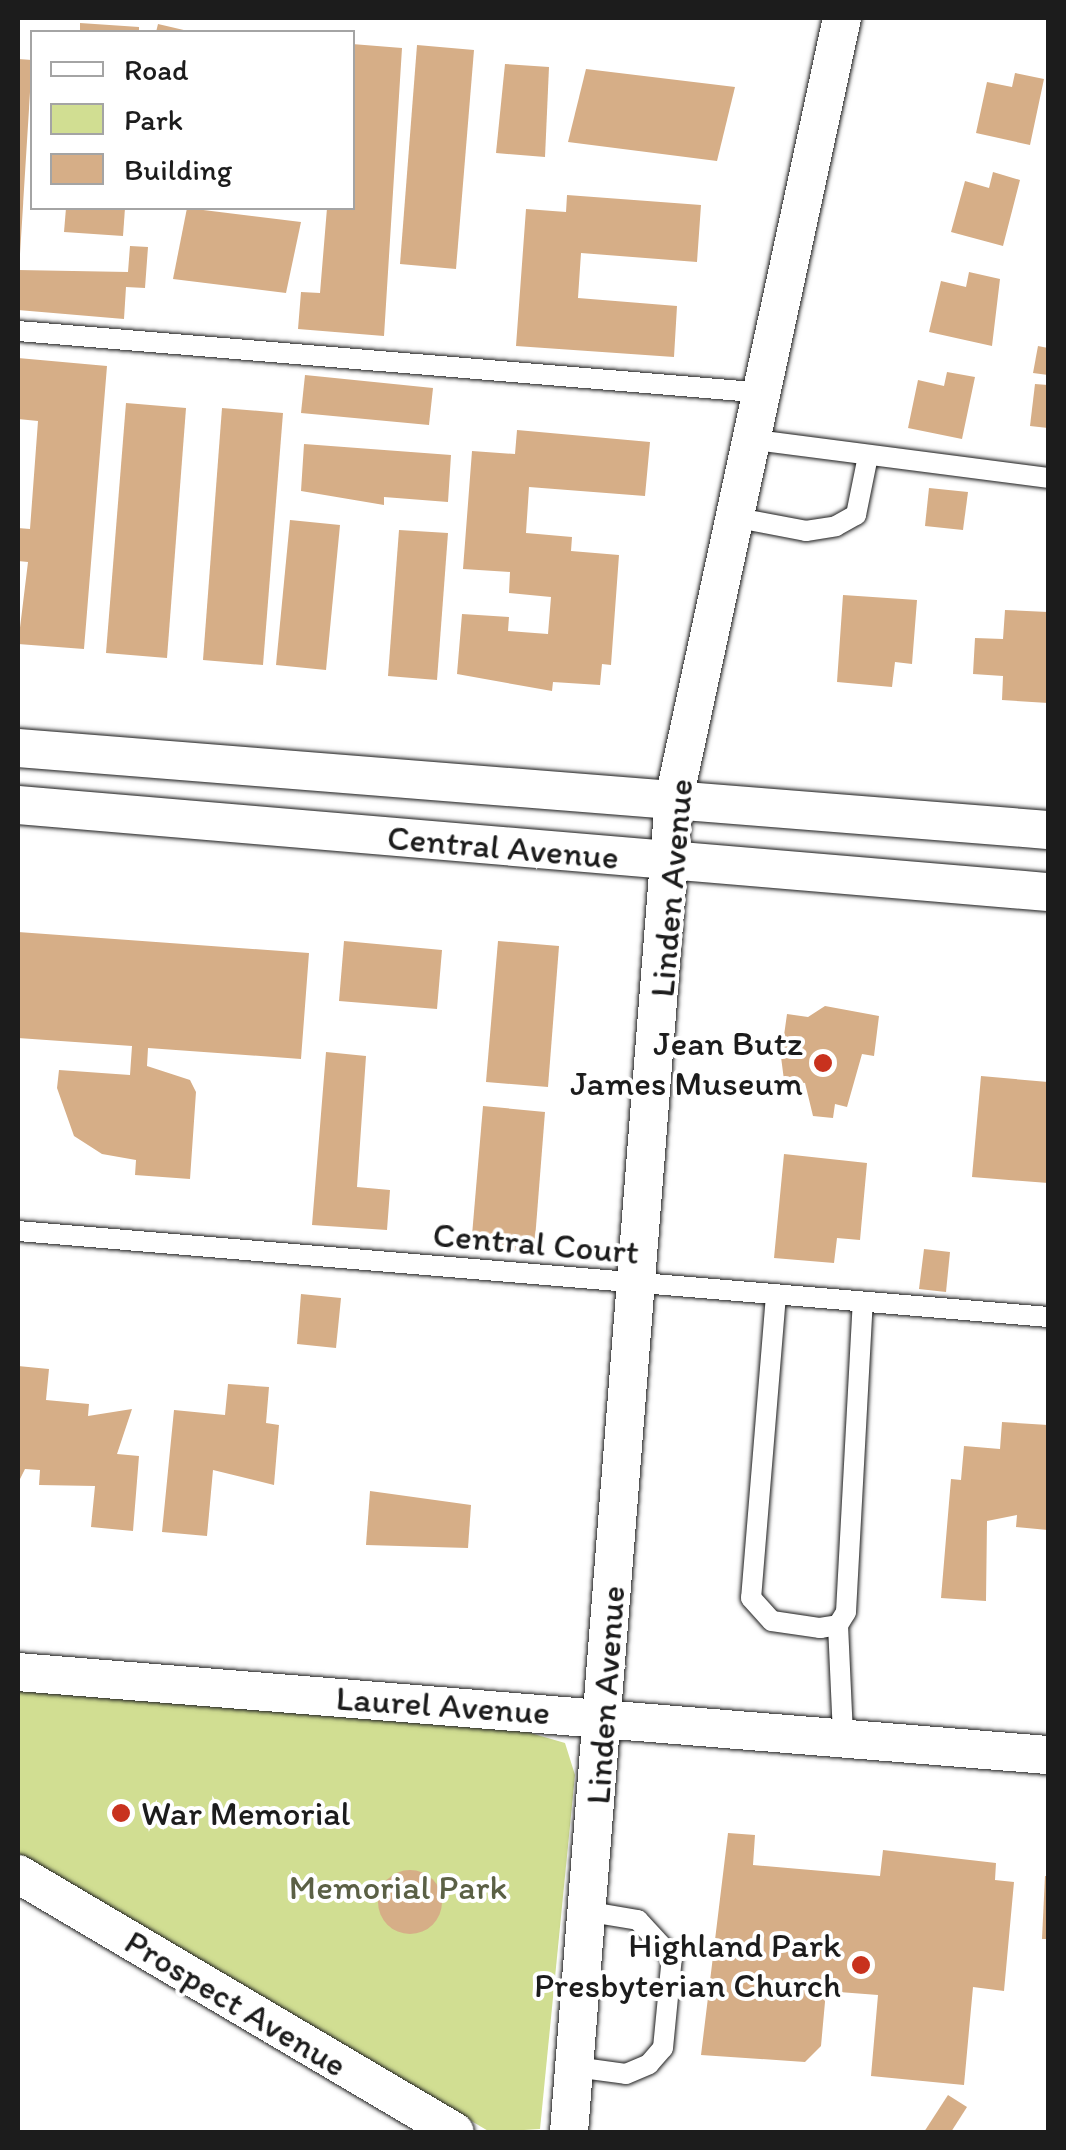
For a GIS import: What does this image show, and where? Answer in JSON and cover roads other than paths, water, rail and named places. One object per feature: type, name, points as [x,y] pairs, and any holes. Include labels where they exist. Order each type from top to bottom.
[{"type":"street","name":"Linden Avenue","points":[[569,2132],[590,1912],[674,799],[756,440],[842,18]]},
{"type":"street","name":"Central Avenue","points":[[18,748],[1048,830]]},
{"type":"street","name":"Central Avenue","points":[[18,805],[1048,892]]},
{"type":"street","name":"Laurel Avenue","points":[[18,1672],[1048,1754]]},
{"type":"street","name":"Prospect Avenue","points":[[18,1874],[455,2132]]},
{"type":"lane","points":[[18,331],[766,393]]},
{"type":"lane","points":[[756,440],[867,461],[1048,478]]},
{"type":"lane","points":[[738,518],[806,531],[836,526],[856,516],[867,461]]},
{"type":"lane","name":"Central Court","points":[[18,1231],[1048,1318]]},
{"type":"lane","points":[[776,1295],[750,1598],[772,1621],[838,1625]]},
{"type":"lane","points":[[843,1738],[838,1625],[846,1612],[862,1302]]},
{"type":"lane","points":[[575,2066],[626,2074],[649,2064],[663,2048],[672,1957],[638,1920],[590,1912]]},
{"type":"place","name":"Jean Butz James Museum","points":[[823,1063]]},
{"type":"place","name":"War Memorial","points":[[121,1813]]},
{"type":"place","name":"Highland Park Presbyterian Church","points":[[861,1965]]},
{"type":"park label","name":"Memorial Park","points":[[398,1887]]}]
